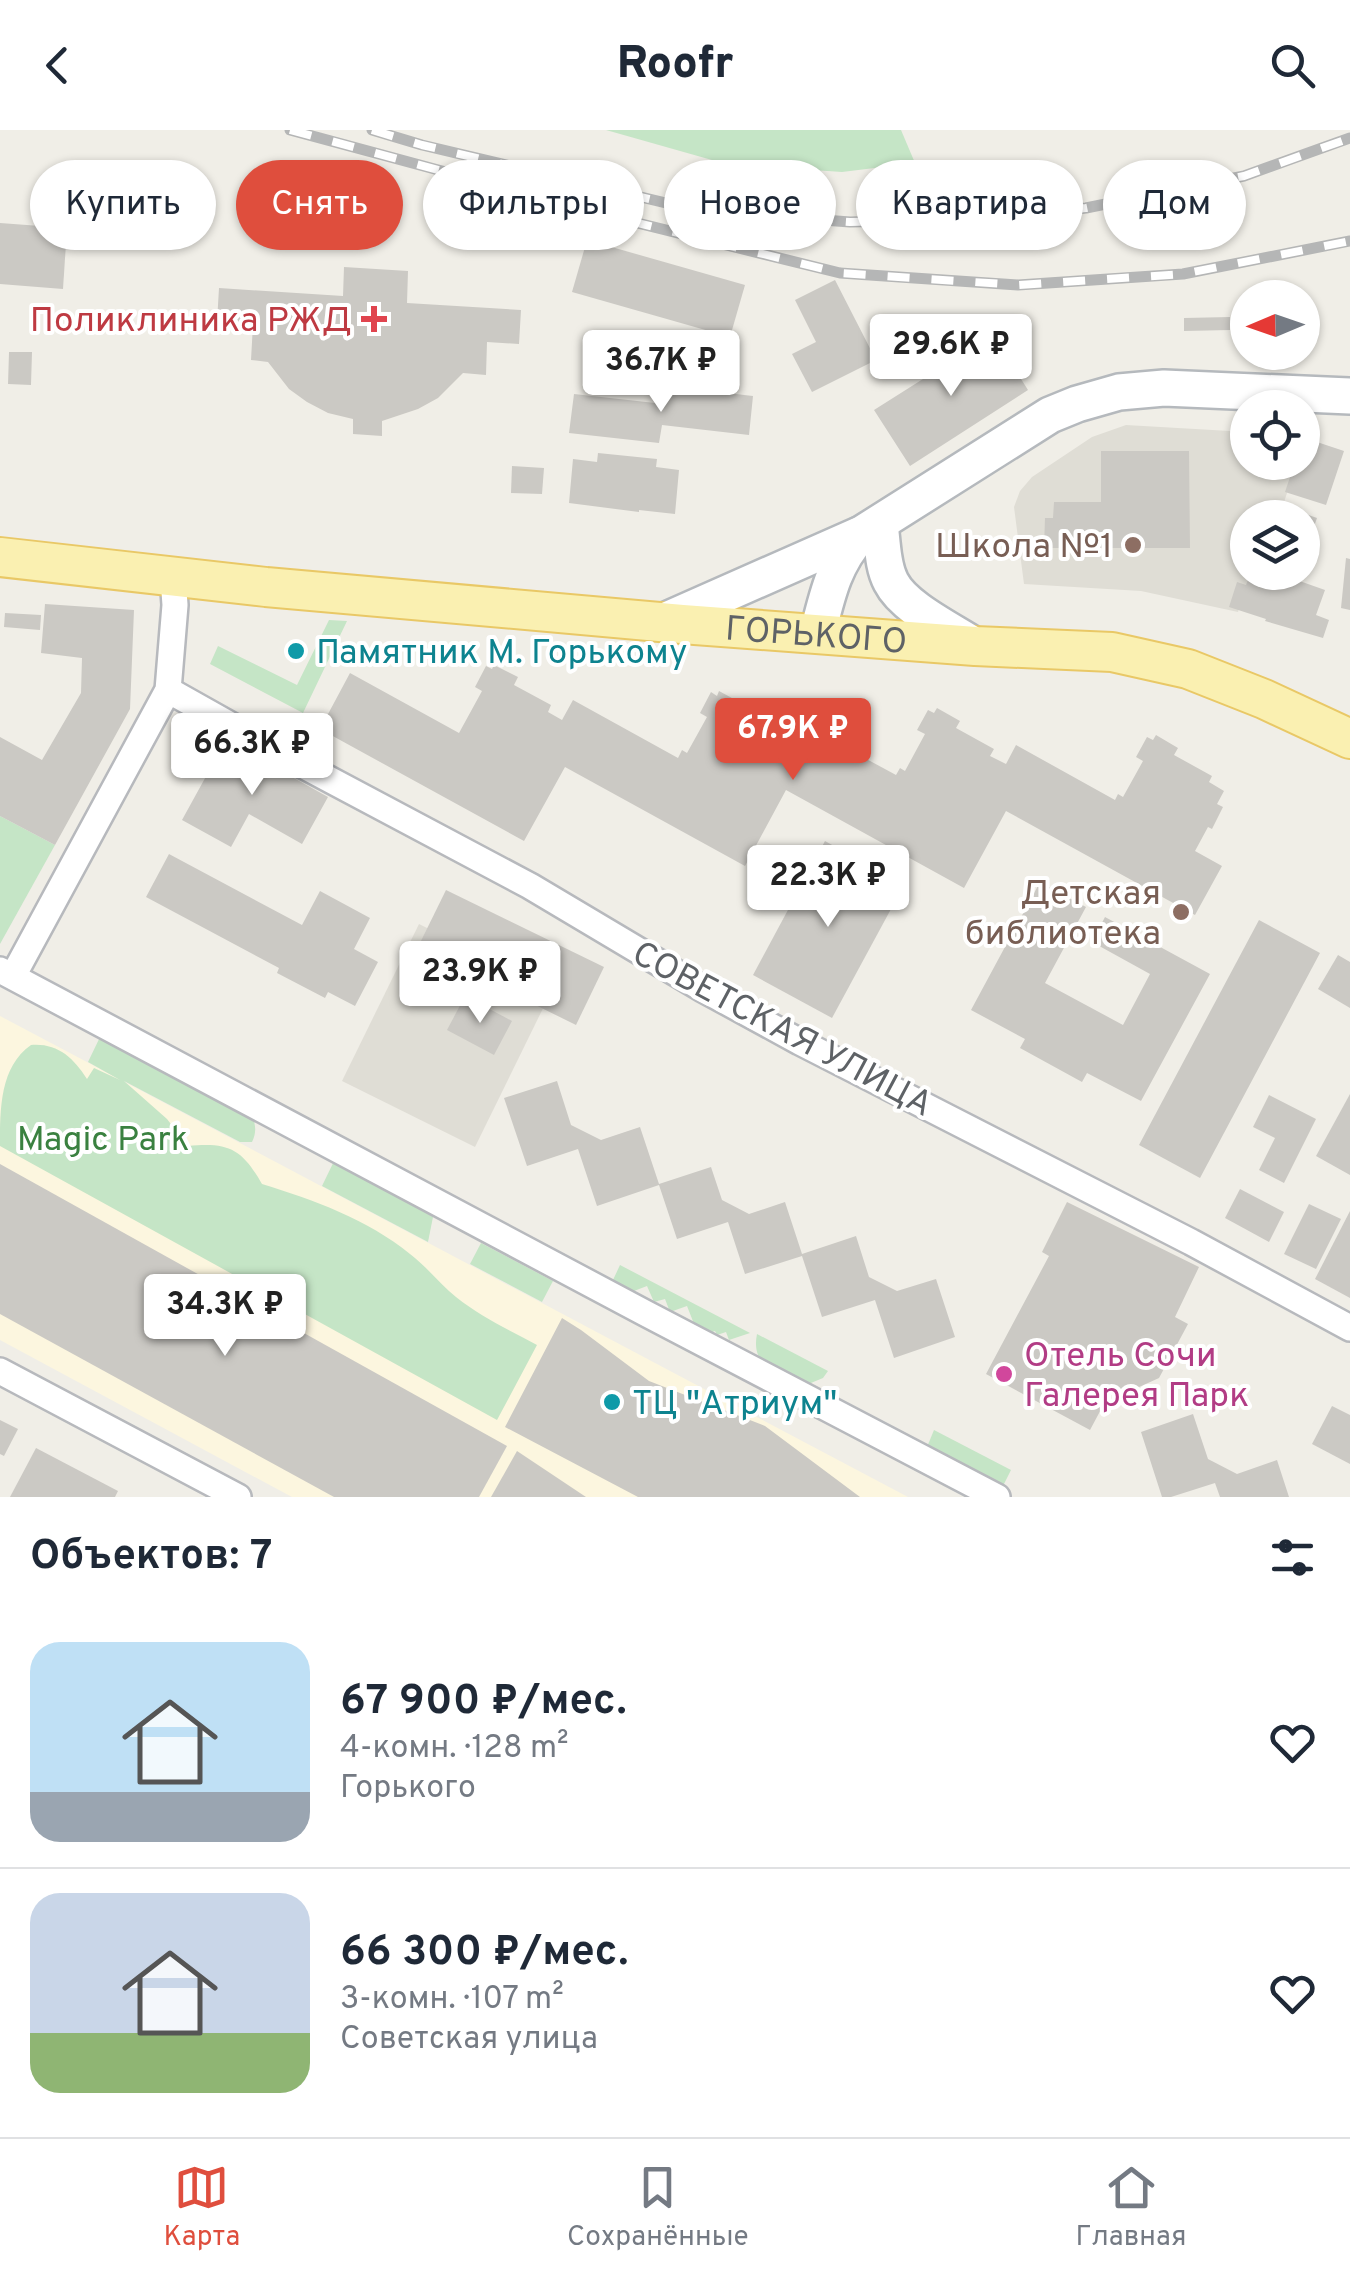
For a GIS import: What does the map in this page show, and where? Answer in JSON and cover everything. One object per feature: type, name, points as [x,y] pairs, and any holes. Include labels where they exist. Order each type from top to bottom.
[{"type":"main road","points":[[662,622],[878,528],[914,499],[1050,415],[1078,404],[1119,392],[1164,388],[1350,396]]},
{"type":"main road","points":[[832,634],[878,528]]},
{"type":"main road","points":[[878,528],[888,578],[896,590],[910,604],[976,646]]},
{"type":"main road","name":"ГОРЬКОГО","points":[[0,557],[266,587],[662,622],[976,646],[1112,652],[1188,669],[1264,699],[1350,740]]},
{"type":"street","points":[[173,577],[168,690],[7,973],[997,1497]]},
{"type":"street","name":"СОВЕТСКАЯ УЛИЦА","points":[[168,690],[513,876],[703,990],[1350,1328]]},
{"type":"street","points":[[0,1371],[238,1497]]},
{"type":"shaded area","name":"Школа №1","points":[[1126,425],[1230,431],[1230,480],[1291,480],[1285,500],[1230,500],[1230,590],[1245,590],[1238,612],[1141,591],[1024,584],[1014,507],[1020,491],[1032,477],[1092,437]]},
{"type":"shaded area","points":[[419,924],[552,990],[475,1147],[342,1081]]},
{"type":"shaded area","points":[[0,1016],[908,1497],[292,1497],[0,1340]]},
{"type":"green space","points":[[606,130],[901,130],[914,160],[856,160],[856,170],[842,172],[836,172],[836,160],[712,160]]},
{"type":"green space","points":[[329,620],[347,621],[303,713],[210,664],[218,646],[297,685]]},
{"type":"green space","points":[[0,816],[55,845],[0,944]]},
{"type":"green space","name":"Magic Park","points":[[101,1035],[248,1109],[255,1129],[252,1142],[240,1142],[124,1081],[167,1119],[188,1146],[214,1145],[233,1150],[262,1184],[320,1204],[376,1231],[416,1259],[466,1304],[537,1345],[497,1420],[0,1146],[4,1090],[21,1054],[31,1045],[49,1046],[70,1058],[87,1079],[94,1068],[120,1080],[88,1062]]},
{"type":"green space","points":[[337,1155],[433,1217],[428,1242],[322,1186]]},
{"type":"green space","points":[[481,1243],[553,1281],[542,1302],[470,1264]]},
{"type":"green space","points":[[620,1265],[750,1333],[729,1340],[726,1332],[707,1334],[704,1327],[696,1329],[687,1306],[670,1312],[665,1299],[654,1302],[647,1286],[634,1291],[613,1280]]},
{"type":"green space","points":[[757,1334],[828,1371],[823,1378],[806,1385],[777,1373],[758,1355]]},
{"type":"green space","points":[[934,1430],[1011,1470],[1004,1484],[1001,1486],[927,1447]]},
{"type":"building","points":[[0,223],[30,225],[30,250],[66,250],[63,289],[0,284]]},
{"type":"building","points":[[584,250],[622,250],[745,285],[730,337],[572,292]]},
{"type":"building","points":[[344,267],[408,271],[407,303],[521,310],[519,344],[487,342],[486,375],[463,373],[438,398],[382,421],[382,436],[353,434],[353,419],[328,413],[307,402],[289,389],[268,362],[251,360],[253,324],[217,322],[219,288],[343,296]]},
{"type":"building","points":[[835,280],[876,360],[812,392],[792,354],[816,342],[795,300]]},
{"type":"building","points":[[1230,317],[1230,330],[1184,331],[1184,318]]},
{"type":"building","points":[[992,333],[1028,390],[910,466],[874,410],[923,379],[919,373],[944,357],[948,362]]},
{"type":"building","points":[[9,352],[32,352],[31,385],[8,384]]},
{"type":"building","points":[[666,386],[753,396],[749,435],[662,425],[659,443],[569,433],[574,394],[664,404]]},
{"type":"building","points":[[1320,443],[1344,451],[1326,505],[1285,492],[1289,480],[1320,480]]},
{"type":"building","points":[[1101,451],[1189,451],[1190,548],[1044,548],[1045,518],[1053,518],[1054,502],[1101,502]]},
{"type":"building","points":[[598,453],[657,459],[656,467],[679,470],[675,514],[569,503],[573,459],[597,462]]},
{"type":"building","points":[[512,466],[544,468],[542,494],[511,493]]},
{"type":"building","points":[[1346,558],[1350,559],[1350,610],[1341,608]]},
{"type":"building","points":[[1320,588],[1325,590],[1316,615],[1329,620],[1323,638],[1229,607],[1234,590]]},
{"type":"building","points":[[45,604],[134,610],[130,709],[55,845],[0,816],[0,737],[42,760],[81,693],[82,658],[41,653]]},
{"type":"building","points":[[5,613],[41,615],[40,630],[4,627]]},
{"type":"building","points":[[494,665],[518,677],[514,685],[551,705],[548,712],[562,720],[573,700],[678,758],[682,750],[687,753],[707,717],[700,713],[711,692],[717,696],[719,691],[743,704],[738,711],[776,732],[772,738],[787,746],[800,723],[896,775],[900,768],[905,771],[925,734],[917,730],[928,710],[934,713],[937,708],[960,721],[956,728],[994,749],[990,756],[1006,764],[1016,745],[1115,800],[1118,794],[1123,797],[1143,761],[1136,757],[1147,737],[1153,740],[1156,735],[1178,748],[1174,755],[1212,776],[1209,782],[1224,791],[1217,804],[1223,807],[1195,851],[1222,866],[1195,915],[1006,811],[964,888],[786,790],[745,866],[565,767],[524,841],[320,729],[350,673],[459,733],[482,691],[475,687],[486,666],[492,669]]},
{"type":"building","points":[[226,740],[328,797],[302,844],[249,814],[231,847],[182,820]]},
{"type":"building","points":[[825,841],[904,885],[832,1018],[753,975]]},
{"type":"building","points":[[169,854],[302,925],[320,891],[370,918],[354,949],[378,962],[355,1006],[328,992],[325,998],[277,973],[279,968],[146,897]]},
{"type":"building","points":[[1040,882],[1086,907],[1045,983],[1123,1025],[1150,974],[1092,942],[1105,917],[1210,974],[1141,1101],[1087,1073],[1082,1082],[1020,1048],[1025,1039],[971,1010]]},
{"type":"building","points":[[446,890],[604,967],[576,1025],[418,947]]},
{"type":"building","points":[[1259,920],[1320,953],[1200,1178],[1139,1145]]},
{"type":"building","points":[[1338,955],[1350,962],[1350,1008],[1318,989]]},
{"type":"building","points":[[465,996],[512,1021],[494,1055],[447,1030]]},
{"type":"building","points":[[557,1081],[571,1125],[601,1140],[640,1127],[659,1184],[711,1167],[722,1200],[749,1214],[785,1202],[802,1254],[856,1236],[869,1277],[897,1291],[936,1279],[955,1337],[894,1358],[875,1300],[822,1317],[802,1256],[745,1274],[728,1222],[677,1239],[659,1185],[597,1206],[578,1149],[527,1166],[504,1098]]},
{"type":"building","points":[[1350,1094],[1350,1175],[1316,1156]]},
{"type":"building","points":[[1269,1095],[1316,1119],[1284,1183],[1259,1170],[1275,1138],[1253,1127]]},
{"type":"building","points":[[0,1164],[507,1446],[479,1497],[334,1497],[0,1314]]},
{"type":"building","points":[[1240,1189],[1284,1212],[1269,1242],[1225,1218]]},
{"type":"building","points":[[1067,1202],[1199,1267],[1175,1317],[1188,1324],[1159,1378],[1126,1393],[1113,1387],[1090,1430],[986,1374],[1049,1256],[1042,1252]]},
{"type":"building","points":[[1309,1204],[1341,1219],[1316,1269],[1284,1254]]},
{"type":"building","points":[[1350,1211],[1350,1298],[1315,1279]]},
{"type":"building","name":"ТЦ \"Атриум\"","points":[[562,1318],[649,1381],[765,1426],[860,1497],[638,1497],[505,1427]]},
{"type":"building","points":[[1332,1406],[1350,1415],[1350,1464],[1312,1444]]},
{"type":"building","points":[[1193,1414],[1208,1459],[1237,1474],[1277,1460],[1289,1497],[1220,1497],[1215,1483],[1162,1497],[1141,1432]]},
{"type":"building","points":[[0,1420],[18,1429],[4,1456],[0,1454]]},
{"type":"building","points":[[36,1448],[118,1491],[115,1497],[10,1497]]},
{"type":"building","points":[[517,1451],[586,1497],[491,1497]]},
{"type":"railway","points":[[290,130],[605,215],[840,273],[1018,285],[1183,274],[1350,241]]},
{"type":"railway","points":[[372,130],[666,203],[717,212],[850,222],[981,219],[1086,208],[1244,176],[1350,138]]},
{"type":"place","name":"Поликлиника РЖД","points":[[374,319]]},
{"type":"place","name":"Школа №1","points":[[1133,545]]},
{"type":"place","name":"Памятник М. Горькому","points":[[296,651]]},
{"type":"place","name":"Детская библиотека","points":[[1181,912]]},
{"type":"place","name":"Отель Сочи Галерея Парк","points":[[1004,1374]]},
{"type":"place","name":"ТЦ \"Атриум\"","points":[[612,1402]]}]
